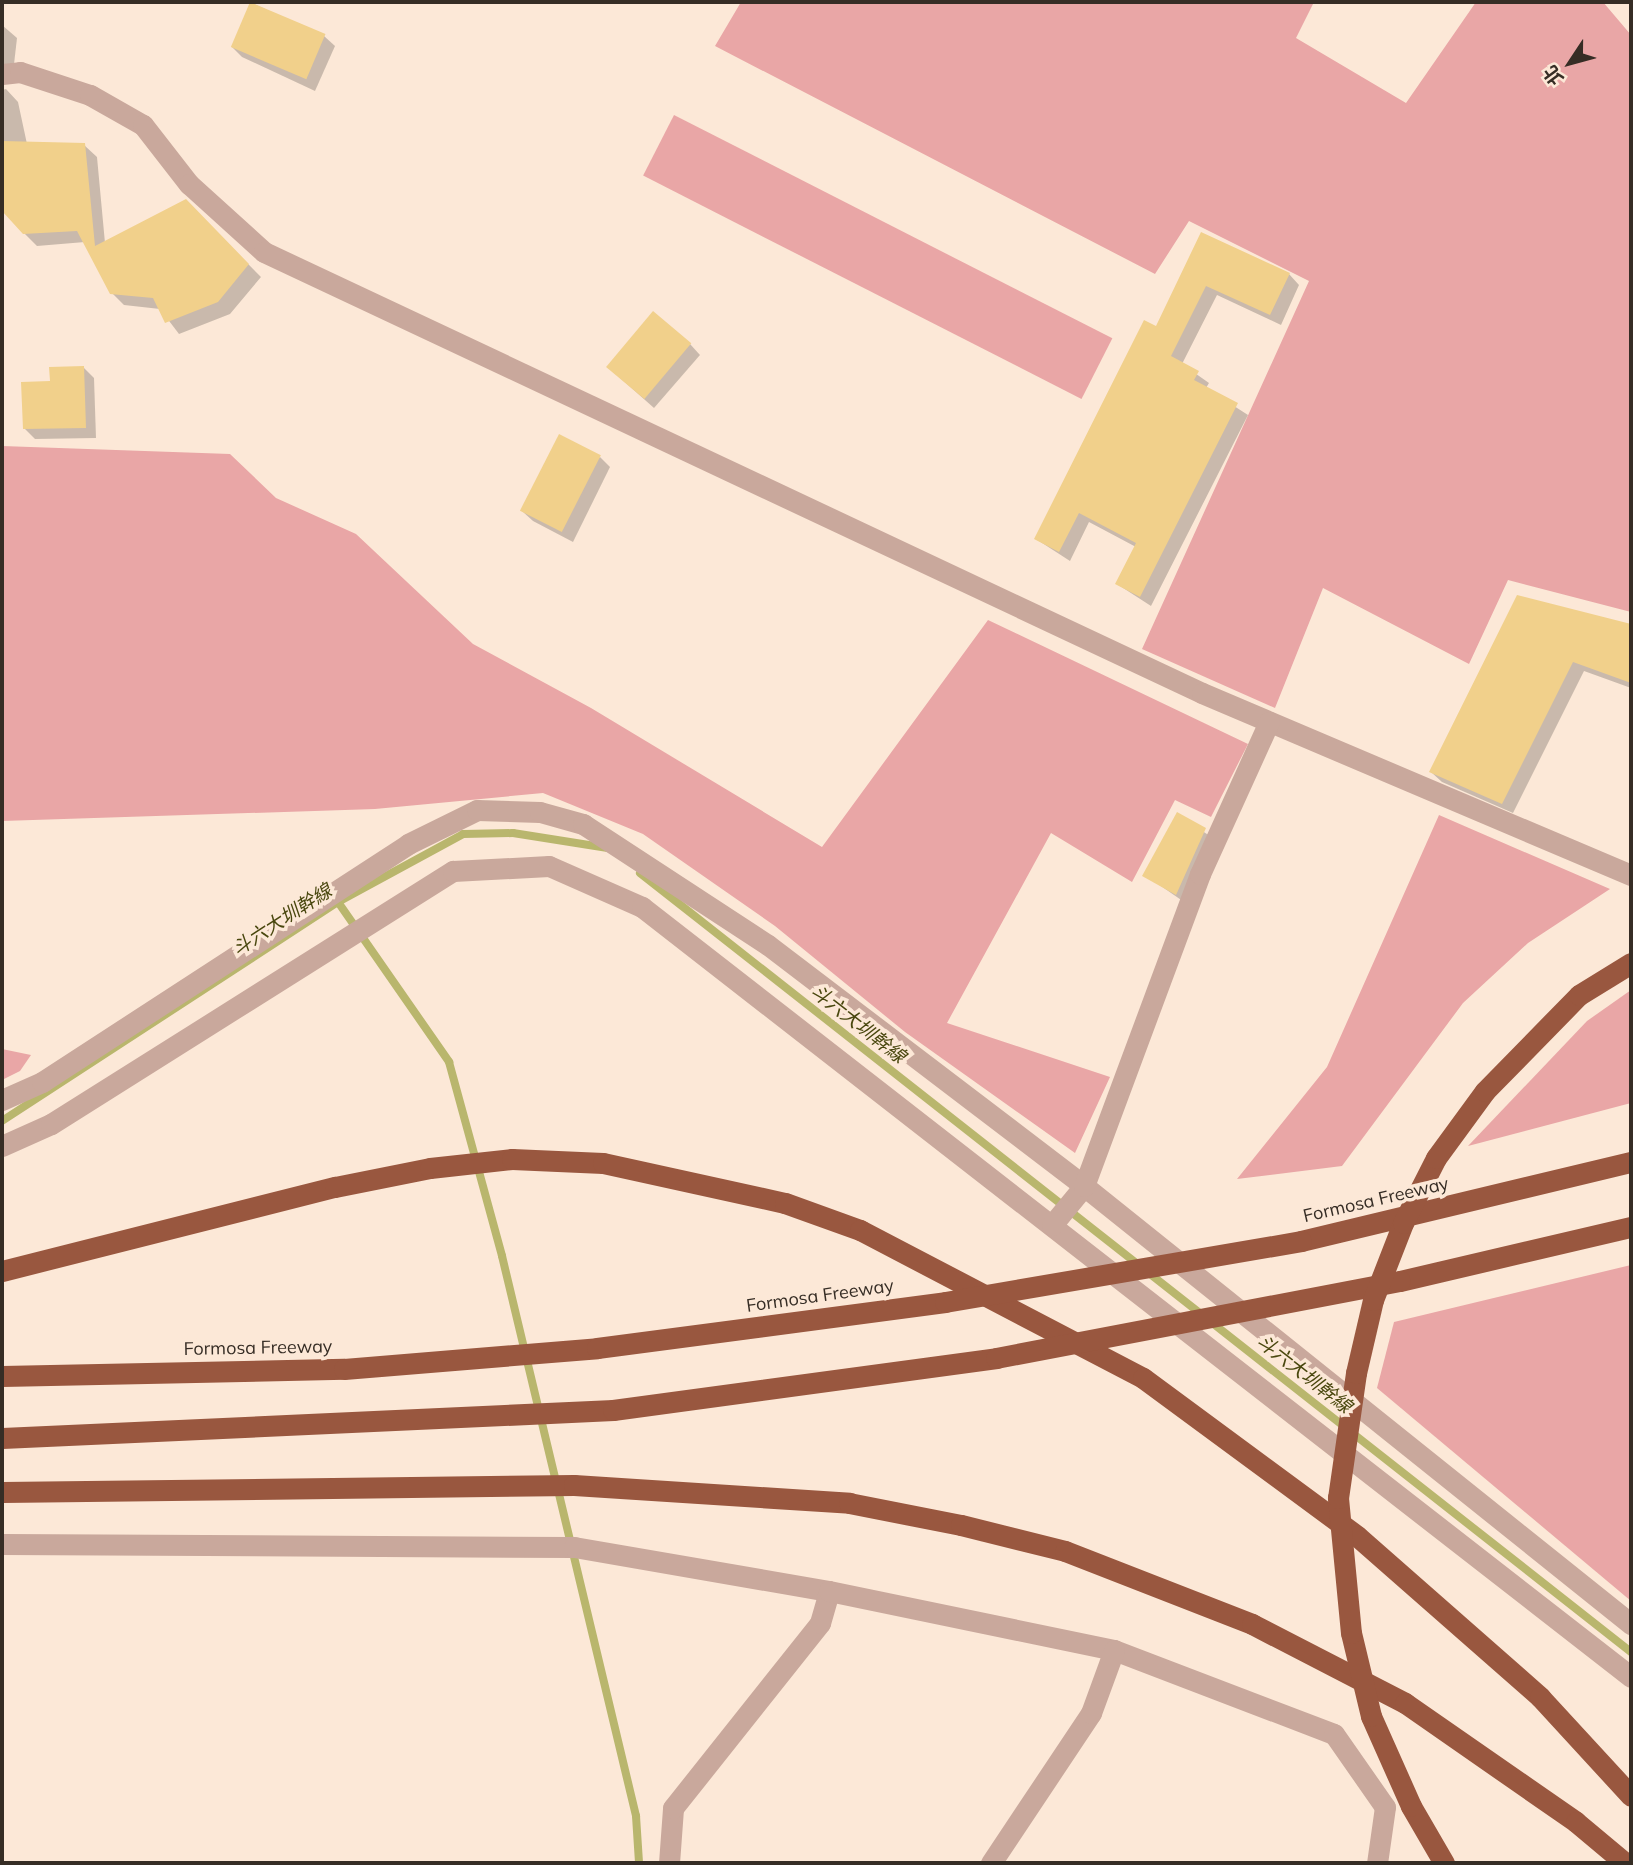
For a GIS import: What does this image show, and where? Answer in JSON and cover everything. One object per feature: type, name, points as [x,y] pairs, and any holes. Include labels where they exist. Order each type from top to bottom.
[{"type":"highway","points":[[1445,1863],[1411,1806],[1371,1716],[1351,1633],[1338,1498],[1356,1373],[1373,1300],[1403,1223],[1436,1158],[1485,1091],[1579,995],[1631,963]]},
{"type":"highway","points":[[2,1271],[335,1186],[489,1161],[603,1163],[785,1203],[860,1230],[1143,1378],[1357,1536],[1540,1697],[1631,1796]]},
{"type":"highway","name":"Formosa Freeway","points":[[2,1376],[344,1369],[597,1348],[945,1302],[1301,1241],[1631,1162]]},
{"type":"highway","points":[[2,1438],[613,1410],[996,1358],[1400,1281],[1631,1227]]},
{"type":"highway","points":[[2,1492],[568,1485],[849,1503],[1065,1551],[1252,1624],[1405,1703],[1576,1822],[1625,1863]]},
{"type":"street","points":[[2,74],[20,72],[90,95],[143,125],[189,184],[264,252],[1269,722],[1631,875]]},
{"type":"street","points":[[1052,1225],[1084,1186],[1200,874],[1269,722]]},
{"type":"street","points":[[2,1100],[42,1082],[408,844],[477,810],[540,812],[583,824],[757,937],[1084,1186],[1631,1624]]},
{"type":"street","points":[[2,1146],[51,1124],[453,871],[549,866],[642,907],[1631,1676]]},
{"type":"street","points":[[2,1544],[574,1547],[829,1591],[1114,1650],[1334,1734],[1385,1807],[1377,1863]]},
{"type":"street","points":[[669,1863],[673,1808],[820,1623],[829,1591]]},
{"type":"street","points":[[991,1863],[1091,1713],[1114,1650]]},
{"type":"shaded area","points":[[741,2],[1314,2],[1296,38],[1406,103],[1476,2],[1603,2],[1631,35],[1631,612],[1508,580],[1469,664],[1323,588],[1275,708],[1142,649],[1309,281],[1189,221],[1155,274],[715,46]]},
{"type":"shaded area","points":[[674,115],[1112,338],[1082,399],[643,176]]},
{"type":"shaded area","points":[[2,446],[230,454],[276,498],[356,534],[473,644],[591,708],[822,847],[988,620],[1248,744],[1211,817],[1175,800],[1132,882],[1051,833],[947,1023],[1110,1077],[1075,1153],[905,1032],[775,926],[643,834],[543,793],[375,809],[2,821]]},
{"type":"shaded area","points":[[1439,815],[1610,889],[1528,943],[1463,1003],[1342,1166],[1237,1179],[1327,1067]]},
{"type":"shaded area","points":[[1631,990],[1631,1103],[1468,1146],[1587,1021]]},
{"type":"shaded area","points":[[2,1049],[31,1055],[20,1071],[2,1080]]},
{"type":"shaded area","points":[[1631,1265],[1631,1601],[1377,1388],[1394,1322]]},
{"type":"building","points":[[250,2],[325,34],[306,79],[231,47]]},
{"type":"building","points":[[2,141],[85,143],[95,246],[186,199],[249,264],[218,302],[165,323],[153,298],[110,294],[77,231],[23,234],[2,211]]},
{"type":"building","points":[[1201,232],[1290,273],[1270,315],[1206,286],[1171,356],[1199,371],[1194,380],[1238,403],[1140,597],[1115,584],[1136,543],[1079,513],[1059,552],[1034,539],[1144,320],[1156,326]]},
{"type":"building","points":[[653,311],[691,343],[644,399],[606,367]]},
{"type":"building","points":[[84,366],[86,428],[23,429],[21,382],[50,381],[49,367]]},
{"type":"building","points":[[559,434],[601,455],[562,532],[520,511]]},
{"type":"building","points":[[1517,595],[1631,624],[1631,683],[1573,662],[1502,804],[1429,772]]},
{"type":"building","points":[[1177,812],[1206,828],[1176,895],[1142,876]]},
{"type":"waterway","name":"斗六大圳幹線","points":[[2,1121],[338,902],[463,834],[513,833],[608,848]]},
{"type":"waterway","name":"斗六大圳幹線","points":[[640,873],[1631,1652]]},
{"type":"waterway","points":[[338,902],[449,1062],[502,1256],[636,1816],[639,1863]]}]
